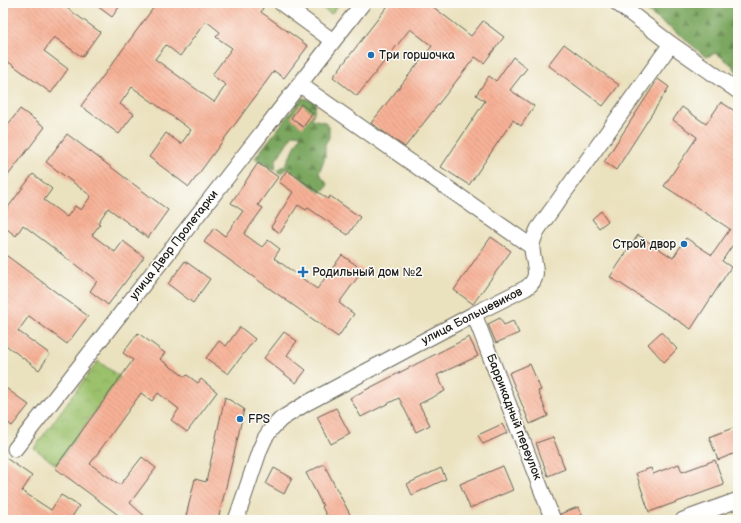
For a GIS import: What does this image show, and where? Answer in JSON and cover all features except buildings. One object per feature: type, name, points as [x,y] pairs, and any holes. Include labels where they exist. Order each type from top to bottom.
[{"type":"street","points":[[281,3],[333,41]]},
{"type":"street","name":"улица Двор Пролетарки","points":[[15,449],[363,3]]},
{"type":"street","points":[[617,3],[671,44],[738,91]]},
{"type":"street","name":"улица Большевиков","points":[[236,520],[260,449],[269,433],[281,419],[305,404],[532,284],[536,272],[532,247],[534,237],[538,229],[671,44]]},
{"type":"street","points":[[299,84],[532,247]]},
{"type":"street","name":"Баррикадный переулок","points":[[474,314],[553,520]]},
{"type":"street","points":[[683,520],[738,500]]},
{"type":"green space","points":[[315,3],[340,3],[331,14]]},
{"type":"green space","points":[[636,3],[738,3],[738,74],[732,65],[716,53],[706,57],[681,36]]},
{"type":"green space","points":[[302,98],[317,101],[312,119],[325,122],[329,128],[329,138],[325,144],[325,157],[319,173],[328,185],[321,193],[288,168],[281,174],[277,171],[286,164],[301,135],[293,134],[276,160],[275,170],[255,158]]},
{"type":"green space","points":[[98,361],[120,377],[56,465],[34,448]]},
{"type":"place","name":"Три горшочка","points":[[371,55]]},
{"type":"place","name":"Строй двор","points":[[684,244]]},
{"type":"place","name":"Родильный дом №2","points":[[303,272]]},
{"type":"place","name":"FPS","points":[[240,419]]}]
